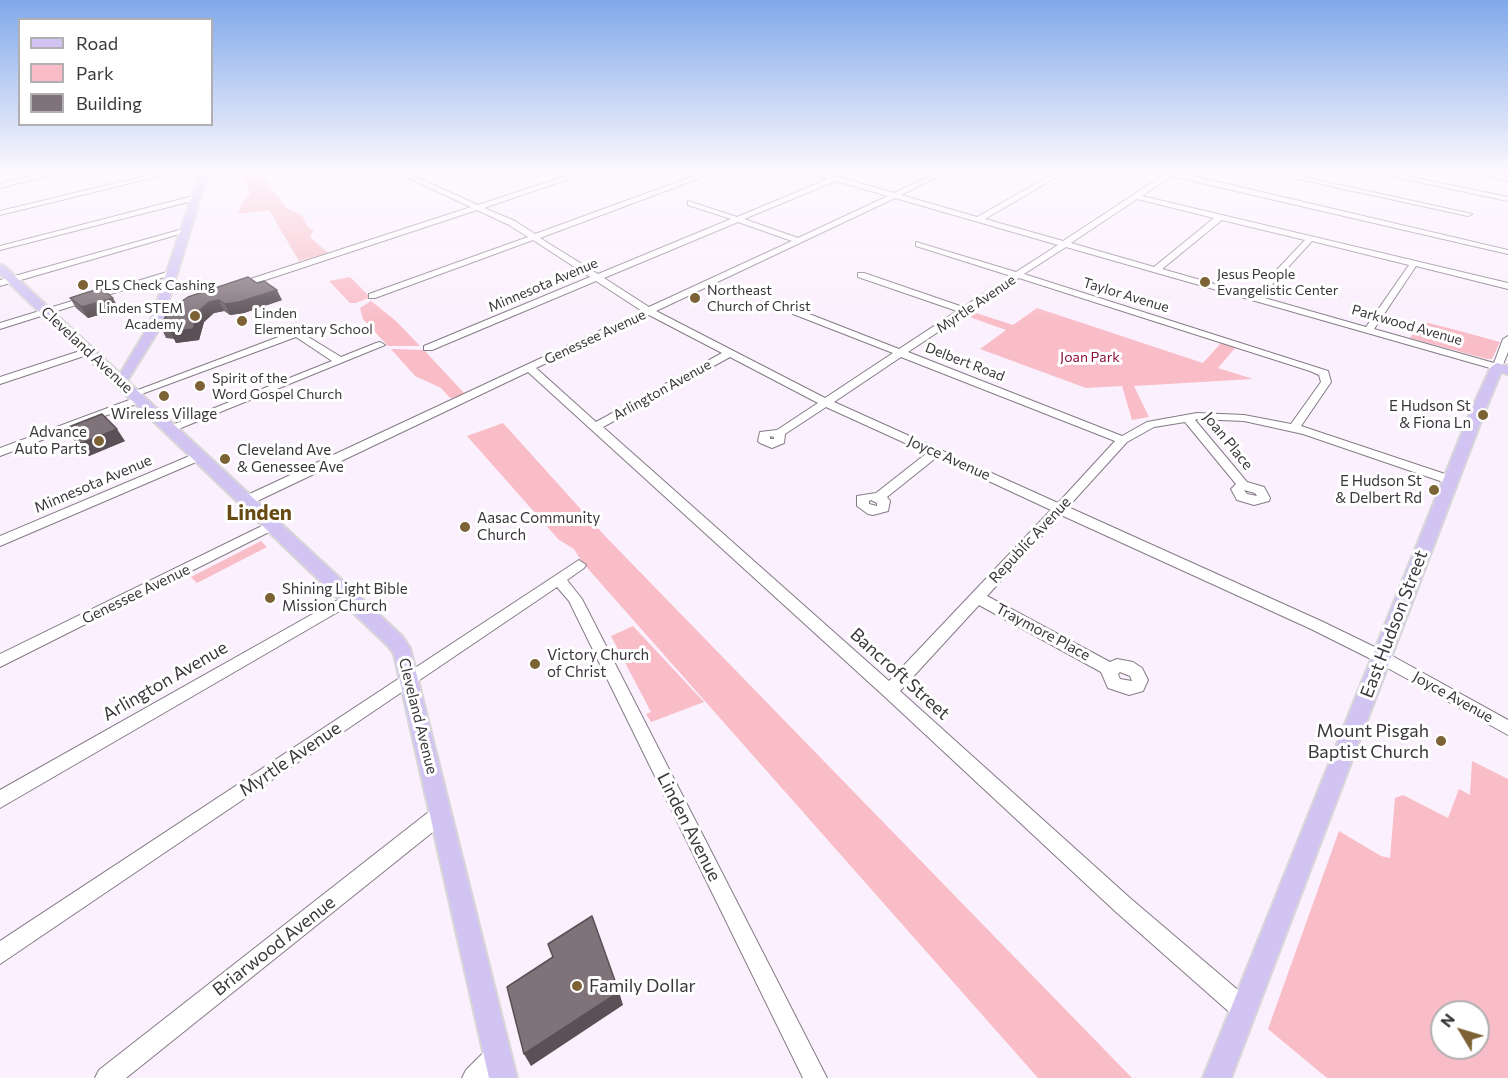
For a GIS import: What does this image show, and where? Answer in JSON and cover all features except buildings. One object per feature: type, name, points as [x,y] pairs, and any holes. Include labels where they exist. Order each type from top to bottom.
[{"type":"main road","points":[[121,380],[140,353],[154,326],[189,222]]},
{"type":"main road","name":"Cleveland Avenue","points":[[0,268],[350,598],[395,641],[403,653],[411,679],[503,1078]]},
{"type":"main road","points":[[103,364],[125,363],[140,353]]},
{"type":"main road","name":"East Hudson Street","points":[[1217,1078],[1450,480],[1503,368]]},
{"type":"street","points":[[0,248],[99,222]]},
{"type":"street","points":[[233,287],[431,222]]},
{"type":"street","name":"Joyce Avenue","points":[[511,222],[649,311],[827,403],[1316,625],[1381,657],[1508,728]]},
{"type":"street","points":[[372,296],[576,222]]},
{"type":"street","name":"Minnesota Avenue","points":[[428,348],[730,222]]},
{"type":"street","points":[[747,222],[800,241]]},
{"type":"street","name":"Genessee Avenue","points":[[246,501],[839,222]]},
{"type":"street","name":"Parkwood Avenue","points":[[991,222],[1503,368]]},
{"type":"street","name":"Myrtle Avenue","points":[[778,434],[1099,222]]},
{"type":"street","points":[[1155,270],[1213,222]]},
{"type":"street","points":[[1243,222],[1508,286]]},
{"type":"street","points":[[1382,222],[1508,252]]},
{"type":"street","points":[[0,283],[186,231]]},
{"type":"street","points":[[1255,298],[1311,238]]},
{"type":"street","name":"Taylor Avenue","points":[[919,244],[1324,373],[1326,382],[1294,428]]},
{"type":"street","points":[[1369,330],[1414,263]]},
{"type":"street","points":[[0,326],[170,274]]},
{"type":"street","points":[[861,275],[965,311]]},
{"type":"street","points":[[159,311],[202,297]]},
{"type":"street","name":"Delbert Road","points":[[795,312],[1123,440]]},
{"type":"street","points":[[0,452],[297,333],[340,361]]},
{"type":"street","name":"East Hudson Street","points":[[1503,368],[1508,339]]},
{"type":"street","points":[[171,429],[380,345]]},
{"type":"street","points":[[0,381],[89,351]]},
{"type":"street","name":"Arlington Avenue","points":[[595,427],[729,353]]},
{"type":"street","name":"Bancroft Street","points":[[529,368],[890,690],[1123,906],[1244,1010]]},
{"type":"street","points":[[1187,417],[1244,418],[1294,428],[1450,480]]},
{"type":"street","name":"Republic Avenue","points":[[890,690],[1123,440],[1151,424],[1187,417]]},
{"type":"street","name":"Joan Place","points":[[1187,417],[1243,485]]},
{"type":"street","points":[[879,497],[936,452]]},
{"type":"street","name":"Minnesota Avenue","points":[[0,542],[199,456]]},
{"type":"street","name":"Genessee Avenue","points":[[0,661],[272,525]]},
{"type":"street","name":"Myrtle Avenue","points":[[0,953],[579,565]]},
{"type":"street","name":"Linden Avenue","points":[[558,580],[575,599],[815,1078]]},
{"type":"street","name":"Traymore Place","points":[[976,597],[1110,669]]},
{"type":"street","name":"Arlington Avenue","points":[[0,800],[350,598]]},
{"type":"street","name":"Briarwood Avenue","points":[[107,1078],[442,813]]},
{"type":"street","points":[[474,1078],[498,1054]]},
{"type":"green space","points":[[276,222],[306,222],[309,229],[314,230],[310,237],[328,253],[299,261]]},
{"type":"green space","points":[[350,277],[369,296],[368,298],[350,303],[329,281]]},
{"type":"green space","points":[[371,301],[396,321],[420,346],[388,346],[363,319],[360,308]]},
{"type":"green space","name":"Joan Park","points":[[1037,308],[1203,363],[1221,343],[1235,348],[1218,368],[1253,379],[1134,386],[1149,417],[1132,420],[1122,386],[1086,388],[980,349],[1006,330],[967,316],[973,312],[1013,325]]},
{"type":"green space","points":[[1421,321],[1500,342],[1492,359],[1487,359],[1410,338]]},
{"type":"green space","points":[[391,349],[424,350],[464,393],[460,397],[450,398],[441,388],[415,376]]},
{"type":"green space","points":[[503,423],[605,536],[1132,1078],[1038,1078],[582,562],[574,549],[559,540],[467,436]]},
{"type":"green space","points":[[261,541],[267,547],[197,583],[191,577]]},
{"type":"green space","points":[[633,626],[704,702],[651,722],[646,714],[651,712],[611,636]]},
{"type":"green space","points":[[1472,761],[1508,779],[1508,1078],[1327,1078],[1268,1029],[1339,831],[1381,856],[1390,858],[1395,798],[1403,795],[1448,818],[1459,789],[1470,795]]},
{"type":"place","name":"Jesus People Evangelistic Center","points":[[1205,282]]},
{"type":"place","name":"PLS Check Cashing","points":[[83,285]]},
{"type":"place","name":"Northeast Church of Christ","points":[[695,298]]},
{"type":"place","name":"Linden STEM Academy","points":[[195,316]]},
{"type":"place","name":"Linden Elementary School","points":[[242,321]]},
{"type":"place","name":"Spirit of the Word Gospel Church","points":[[200,386]]},
{"type":"place","name":"Wireless Village","points":[[164,396]]},
{"type":"place","name":"E Hudson St & Fiona Ln","points":[[1483,415]]},
{"type":"place","name":"Advance Auto Parts","points":[[99,441]]},
{"type":"place","name":"Cleveland Ave & Genessee Ave","points":[[225,459]]},
{"type":"place","name":"E Hudson St & Delbert Rd","points":[[1434,490]]},
{"type":"place","name":"Aasac Community Church","points":[[465,527]]},
{"type":"place","name":"Shining Light Bible Mission Church","points":[[270,598]]},
{"type":"place","name":"Victory Church of Christ","points":[[535,664]]},
{"type":"place","name":"Mount Pisgah Baptist Church","points":[[1441,741]]},
{"type":"place","name":"Family Dollar","points":[[577,986]]},
{"type":"district","name":"Linden","points":[[259,513]]}]
